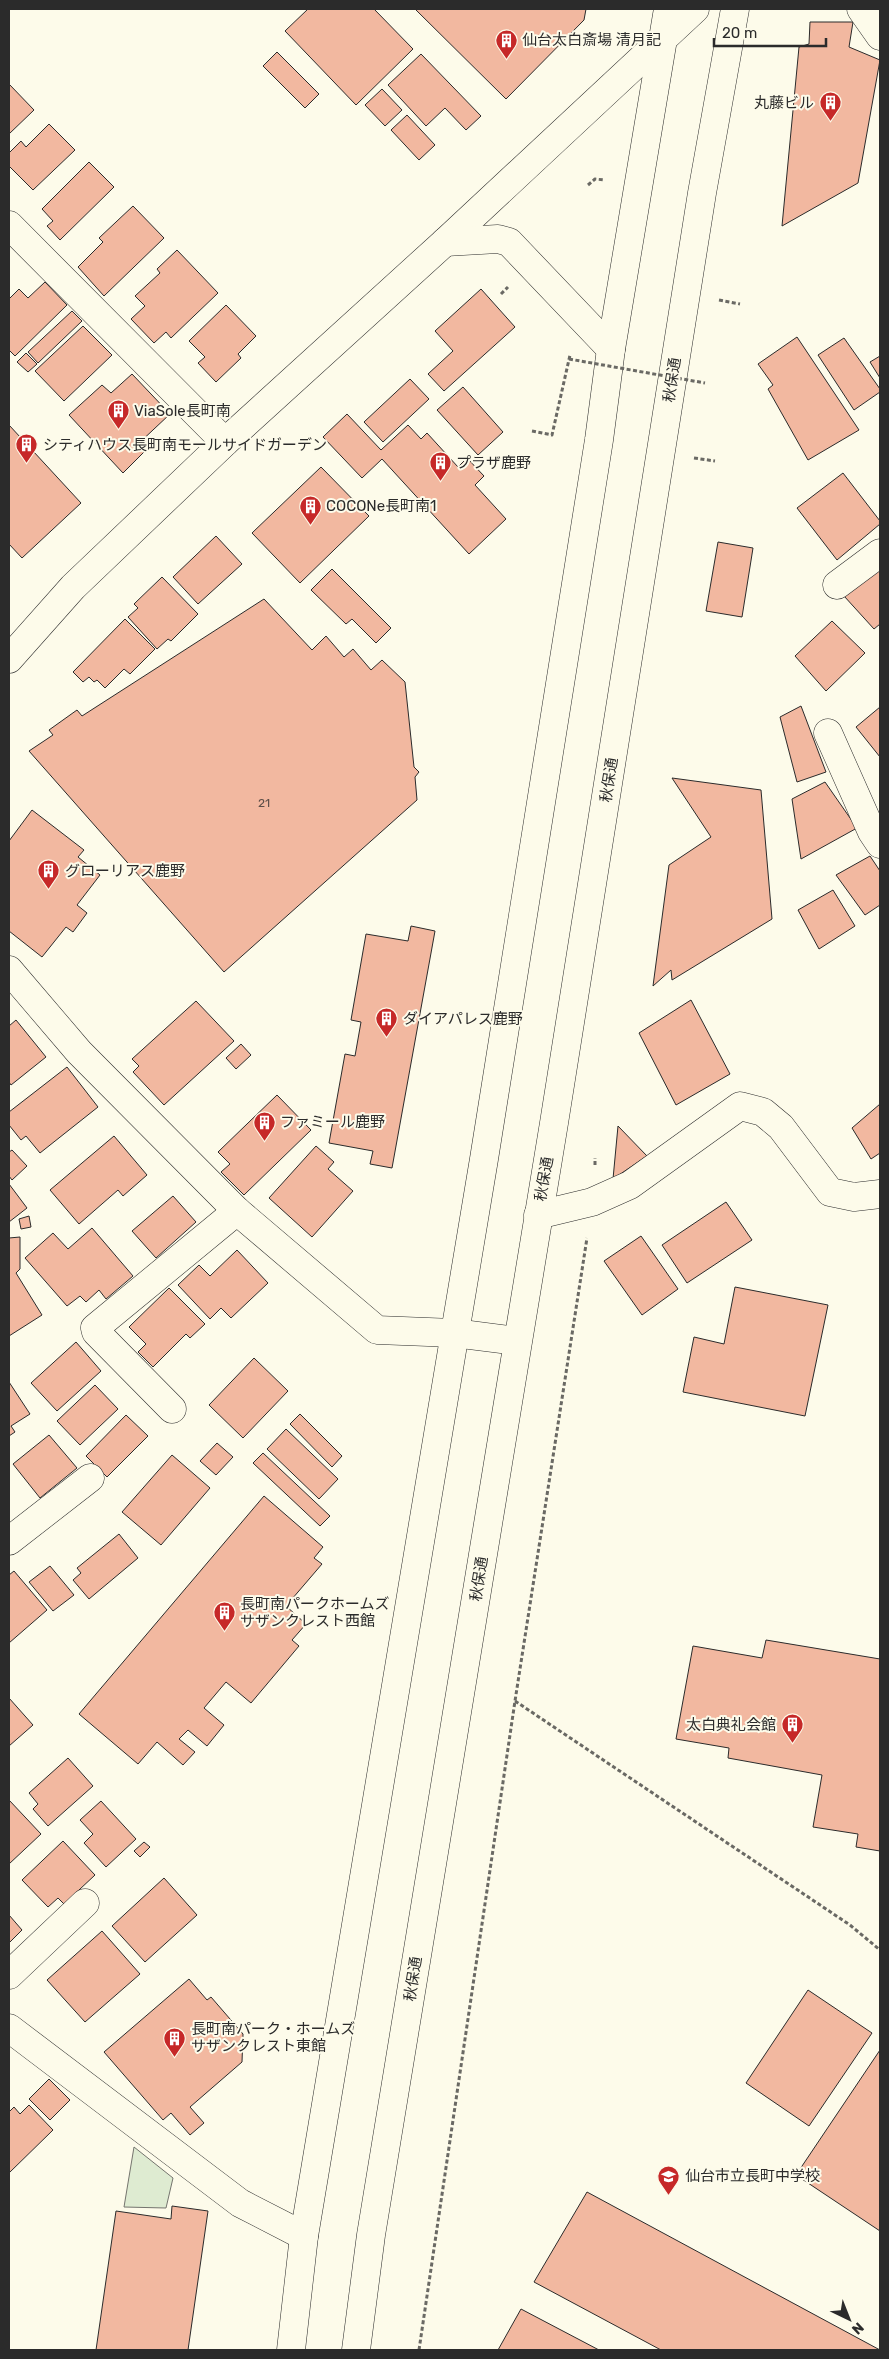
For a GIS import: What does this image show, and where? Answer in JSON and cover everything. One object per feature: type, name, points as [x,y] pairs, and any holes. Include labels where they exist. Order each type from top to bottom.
[{"type":"main road","points":[[291,2350],[304,2236],[454,1333],[599,440],[611,349],[668,9]]},
{"type":"main road","points":[[9,659],[73,587],[225,442],[445,242],[695,9]]},
{"type":"main road","name":"秋保通","points":[[356,2350],[374,2216],[518,1341],[702,193],[734,9]]},
{"type":"main road","points":[[861,9],[880,36]]},
{"type":"main road","points":[[9,225],[225,442]]},
{"type":"main road","points":[[445,242],[498,238],[509,242],[611,349]]},
{"type":"main road","points":[[837,585],[880,553]]},
{"type":"main road","points":[[828,733],[872,832],[880,844]]},
{"type":"main road","points":[[9,970],[79,1052],[237,1211],[376,1330],[454,1333],[518,1341]]},
{"type":"main road","points":[[538,1215],[592,1202],[630,1185],[740,1106],[764,1112],[781,1127],[830,1192],[854,1197],[880,1194]]},
{"type":"main road","points":[[172,1409],[96,1332],[96,1328],[237,1211]]},
{"type":"main road","points":[[9,1542],[90,1478]]},
{"type":"main road","points":[[9,1975],[85,1903]]},
{"type":"main road","points":[[9,2028],[240,2203],[304,2236]]},
{"type":"path","points":[[588,186],[595,179],[605,180]]},
{"type":"path","points":[[717,308],[718,300],[740,304]]},
{"type":"path","points":[[532,431],[552,435],[569,359],[705,383]]},
{"type":"path","points":[[694,452],[693,458],[715,461]]},
{"type":"path","points":[[420,2350],[515,1701],[592,1202],[595,1158]]},
{"type":"path","points":[[515,1701],[850,1925],[880,1950]]},
{"type":"green space","points":[[134,2147],[173,2178],[166,2208],[124,2207]]},
{"type":"building","points":[[308,9],[374,9],[413,49],[356,105],[285,31]]},
{"type":"building","name":"仙台太白斎場 清月記","points":[[415,9],[586,9],[584,20],[506,99]]},
{"type":"building","name":"丸藤ビル","points":[[810,22],[853,22],[849,47],[880,60],[858,183],[782,226],[799,47],[809,44]]},
{"type":"building","points":[[277,52],[319,94],[305,108],[263,66]]},
{"type":"building","points":[[421,54],[481,116],[466,130],[445,108],[426,126],[388,85]]},
{"type":"building","points":[[9,84],[34,110],[9,134]]},
{"type":"building","points":[[382,89],[402,110],[385,126],[365,105]]},
{"type":"building","points":[[407,115],[435,145],[419,160],[391,130]]},
{"type":"building","points":[[49,124],[75,150],[33,190],[9,166],[9,153],[21,141],[26,147]]},
{"type":"building","points":[[89,162],[114,187],[60,240],[47,226],[53,221],[42,209]]},
{"type":"building","points":[[133,206],[164,238],[104,296],[78,267],[103,242],[99,238]]},
{"type":"building","points":[[177,250],[218,293],[171,338],[166,332],[154,343],[131,319],[145,306],[135,296],[160,273],[157,269]]},
{"type":"building","points":[[45,282],[67,305],[15,356],[9,350],[9,299],[19,289],[28,298]]},
{"type":"building","points":[[481,289],[515,327],[444,391],[428,374],[453,351],[435,331]]},
{"type":"building","points":[[226,305],[256,336],[238,354],[241,358],[216,382],[198,363],[205,357],[189,341]]},
{"type":"building","points":[[72,311],[82,321],[38,363],[28,352]]},
{"type":"building","points":[[83,326],[112,355],[64,401],[35,371]]},
{"type":"building","points":[[797,337],[859,430],[808,460],[768,389],[773,385],[758,364]]},
{"type":"building","points":[[844,338],[880,389],[880,392],[854,410],[818,355]]},
{"type":"building","points":[[26,353],[37,364],[28,372],[17,362]]},
{"type":"building","points":[[880,356],[880,378],[870,362]]},
{"type":"building","name":"ViaSole長町南","points":[[132,374],[170,414],[137,445],[144,452],[123,473],[69,415],[102,385],[111,393]]},
{"type":"building","points":[[410,379],[429,399],[383,442],[364,422]]},
{"type":"building","points":[[463,387],[503,432],[478,455],[437,410]]},
{"type":"building","name":"プラザ鹿野","points":[[347,414],[381,450],[408,425],[421,439],[427,433],[458,467],[467,458],[484,476],[475,485],[506,519],[469,554],[382,459],[362,478],[323,437]]},
{"type":"building","name":"シティハウス長町南モールサイドガーデン","points":[[9,425],[81,503],[22,558],[9,544]]},
{"type":"building","name":"COCONe長町南1","points":[[321,467],[369,516],[300,583],[252,533]]},
{"type":"building","points":[[843,473],[880,521],[880,524],[837,560],[797,508]]},
{"type":"building","points":[[216,536],[242,564],[198,604],[173,577]]},
{"type":"building","points":[[718,542],[753,548],[742,617],[706,611]]},
{"type":"building","points":[[880,567],[880,624],[874,629],[844,596]]},
{"type":"building","points":[[332,569],[391,628],[376,643],[352,619],[346,624],[311,590]]},
{"type":"building","points":[[162,577],[198,614],[171,641],[168,639],[157,649],[128,617],[138,608],[134,604]]},
{"type":"building","points":[[264,599],[312,650],[326,636],[344,657],[353,649],[371,670],[382,660],[405,682],[414,767],[419,772],[415,777],[417,800],[224,972],[29,751],[53,735],[49,730],[77,710],[82,716]]},
{"type":"building","points":[[125,619],[155,649],[130,674],[124,669],[105,688],[97,680],[94,682],[89,677],[83,682],[73,672]]},
{"type":"building","points":[[832,621],[865,653],[826,691],[795,656]]},
{"type":"building","points":[[801,706],[826,772],[797,782],[780,717]]},
{"type":"building","points":[[880,707],[880,757],[856,727]]},
{"type":"building","points":[[672,778],[761,790],[772,919],[672,980],[671,970],[653,986],[669,865],[711,837]]},
{"type":"building","points":[[825,782],[857,828],[801,859],[792,799]]},
{"type":"building","name":"グローリアス鹿野","points":[[32,810],[84,850],[78,857],[100,875],[77,905],[87,913],[73,932],[66,927],[42,957],[9,931],[9,841]]},
{"type":"building","points":[[870,856],[880,871],[880,905],[865,915],[836,875]]},
{"type":"building","points":[[833,890],[855,926],[819,949],[798,910]]},
{"type":"building","name":"ダイアパレス鹿野","points":[[411,926],[435,931],[392,1168],[370,1164],[373,1151],[329,1143],[345,1054],[355,1056],[361,1022],[351,1020],[366,934],[408,941]]},
{"type":"building","points":[[691,1000],[730,1074],[676,1105],[639,1033]]},
{"type":"building","points":[[196,1001],[234,1041],[164,1105],[133,1072],[139,1066],[132,1059]]},
{"type":"building","points":[[16,1020],[46,1057],[11,1085],[9,1082],[9,1026]]},
{"type":"building","points":[[241,1044],[251,1055],[236,1069],[226,1058]]},
{"type":"building","points":[[67,1067],[98,1107],[40,1153],[26,1136],[21,1140],[9,1125],[9,1112]]},
{"type":"building","name":"ファミール鹿野","points":[[277,1095],[311,1130],[244,1195],[221,1172],[230,1164],[218,1152]]},
{"type":"building","points":[[880,1104],[880,1153],[871,1159],[852,1128]]},
{"type":"building","points":[[618,1126],[647,1156],[613,1179]]},
{"type":"building","points":[[114,1136],[147,1175],[123,1196],[118,1190],[79,1224],[50,1190]]},
{"type":"building","points":[[316,1146],[334,1162],[328,1169],[353,1191],[312,1237],[269,1198]]},
{"type":"building","points":[[12,1150],[27,1166],[12,1180],[9,1176],[9,1152]]},
{"type":"building","points":[[9,1184],[27,1208],[9,1222]]},
{"type":"building","points":[[173,1196],[196,1222],[156,1258],[132,1231]]},
{"type":"building","points":[[726,1202],[752,1240],[687,1283],[662,1245]]},
{"type":"building","points":[[29,1216],[31,1227],[21,1229],[19,1219]]},
{"type":"building","points":[[92,1228],[133,1276],[106,1299],[99,1290],[86,1302],[80,1296],[67,1306],[25,1258],[53,1233],[68,1249]]},
{"type":"building","points":[[641,1236],[678,1289],[642,1315],[604,1261]]},
{"type":"building","points":[[20,1237],[20,1269],[16,1273],[42,1315],[9,1336],[9,1238]]},
{"type":"building","points":[[237,1250],[268,1283],[231,1318],[221,1308],[210,1319],[178,1285],[199,1265],[210,1276]]},
{"type":"building","points":[[735,1287],[828,1305],[805,1416],[683,1392],[694,1337],[724,1344]]},
{"type":"building","points":[[169,1288],[205,1324],[190,1338],[186,1334],[153,1367],[138,1352],[146,1344],[129,1327]]},
{"type":"building","points":[[76,1342],[101,1371],[57,1411],[31,1383]]},
{"type":"building","points":[[254,1358],[288,1391],[243,1438],[209,1405]]},
{"type":"building","points":[[9,1382],[30,1414],[11,1426],[15,1432],[9,1436]]},
{"type":"building","points":[[95,1385],[118,1409],[80,1445],[57,1421]]},
{"type":"building","points":[[300,1414],[342,1456],[332,1467],[290,1424]]},
{"type":"building","points":[[126,1415],[148,1436],[107,1477],[86,1456]]},
{"type":"building","points":[[286,1429],[338,1479],[319,1499],[267,1449]]},
{"type":"building","points":[[49,1435],[77,1468],[40,1498],[13,1464]]},
{"type":"building","points":[[217,1443],[233,1457],[216,1475],[200,1461]]},
{"type":"building","points":[[263,1453],[330,1516],[320,1526],[253,1463]]},
{"type":"building","points":[[172,1455],[210,1488],[161,1545],[122,1512]]},
{"type":"building","name":"長町南パークホームズ サザンクレスト西館","points":[[264,1496],[323,1547],[314,1558],[322,1564],[286,1606],[306,1624],[292,1640],[299,1646],[251,1703],[226,1682],[204,1708],[224,1725],[207,1746],[188,1730],[179,1739],[195,1752],[183,1765],[157,1742],[138,1764],[79,1714]]},
{"type":"building","points":[[119,1534],[138,1558],[89,1599],[73,1580],[81,1573],[77,1568]]},
{"type":"building","points":[[50,1566],[74,1595],[53,1611],[29,1582]]},
{"type":"building","points":[[14,1571],[47,1610],[9,1643],[9,1575]]},
{"type":"building","name":"太白典礼会館","points":[[766,1640],[880,1659],[880,1851],[856,1847],[858,1834],[813,1827],[822,1775],[728,1758],[729,1748],[676,1739],[693,1646],[762,1658]]},
{"type":"building","points":[[9,1698],[33,1725],[9,1746]]},
{"type":"building","points":[[68,1758],[93,1786],[48,1826],[33,1809],[38,1804],[29,1793]]},
{"type":"building","points":[[9,1800],[41,1834],[9,1864]]},
{"type":"building","points":[[101,1801],[136,1839],[106,1867],[84,1843],[93,1834],[80,1820]]},
{"type":"building","points":[[63,1841],[95,1875],[64,1904],[58,1898],[48,1907],[22,1880]]},
{"type":"building","points":[[144,1842],[150,1847],[140,1857],[134,1851]]},
{"type":"building","points":[[164,1878],[197,1915],[145,1962],[112,1926]]},
{"type":"building","points":[[9,1915],[22,1930],[9,1943]]},
{"type":"building","points":[[102,1931],[140,1974],[85,2022],[47,1980]]},
{"type":"building","name":"長町南パーク・ホームズ サザンクレスト東館","points":[[189,1979],[207,2000],[211,1997],[243,2034],[242,2062],[190,2107],[204,2123],[190,2135],[171,2113],[163,2120],[104,2052]]},
{"type":"building","points":[[808,1990],[872,2033],[809,2126],[746,2083]]},
{"type":"building","points":[[880,2050],[880,2231],[796,2175]]},
{"type":"building","points":[[49,2079],[70,2100],[50,2120],[29,2099]]},
{"type":"building","points":[[29,2105],[53,2130],[9,2173],[9,2112],[14,2107],[20,2114]]},
{"type":"building","points":[[587,2192],[880,2350],[661,2350],[534,2282]]},
{"type":"building","points":[[172,2206],[208,2211],[188,2350],[96,2350],[116,2211],[171,2219]]},
{"type":"building","points":[[521,2309],[599,2350],[498,2350]]},
{"type":"place","name":"仙台太白斎場 清月記","points":[[506,59]]},
{"type":"place","name":"丸藤ビル","points":[[830,122]]},
{"type":"place","name":"ViaSole長町南","points":[[118,430]]},
{"type":"place","name":"シティハウス長町南モールサイドガーデン","points":[[27,464]]},
{"type":"place","name":"プラザ鹿野","points":[[440,482]]},
{"type":"place","name":"COCONe長町南1","points":[[310,525]]},
{"type":"place","name":"グローリアス鹿野","points":[[49,890]]},
{"type":"place","name":"ダイアパレス鹿野","points":[[387,1038]]},
{"type":"place","name":"ファミール鹿野","points":[[264,1141]]},
{"type":"place","name":"長町南パークホームズ サザンクレスト西館","points":[[224,1632]]},
{"type":"place","name":"太白典礼会館","points":[[792,1744]]},
{"type":"place","name":"長町南パーク・ホームズ サザンクレスト東館","points":[[175,2057]]},
{"type":"place","name":"仙台市立長町中学校","points":[[669,2195]]}]
